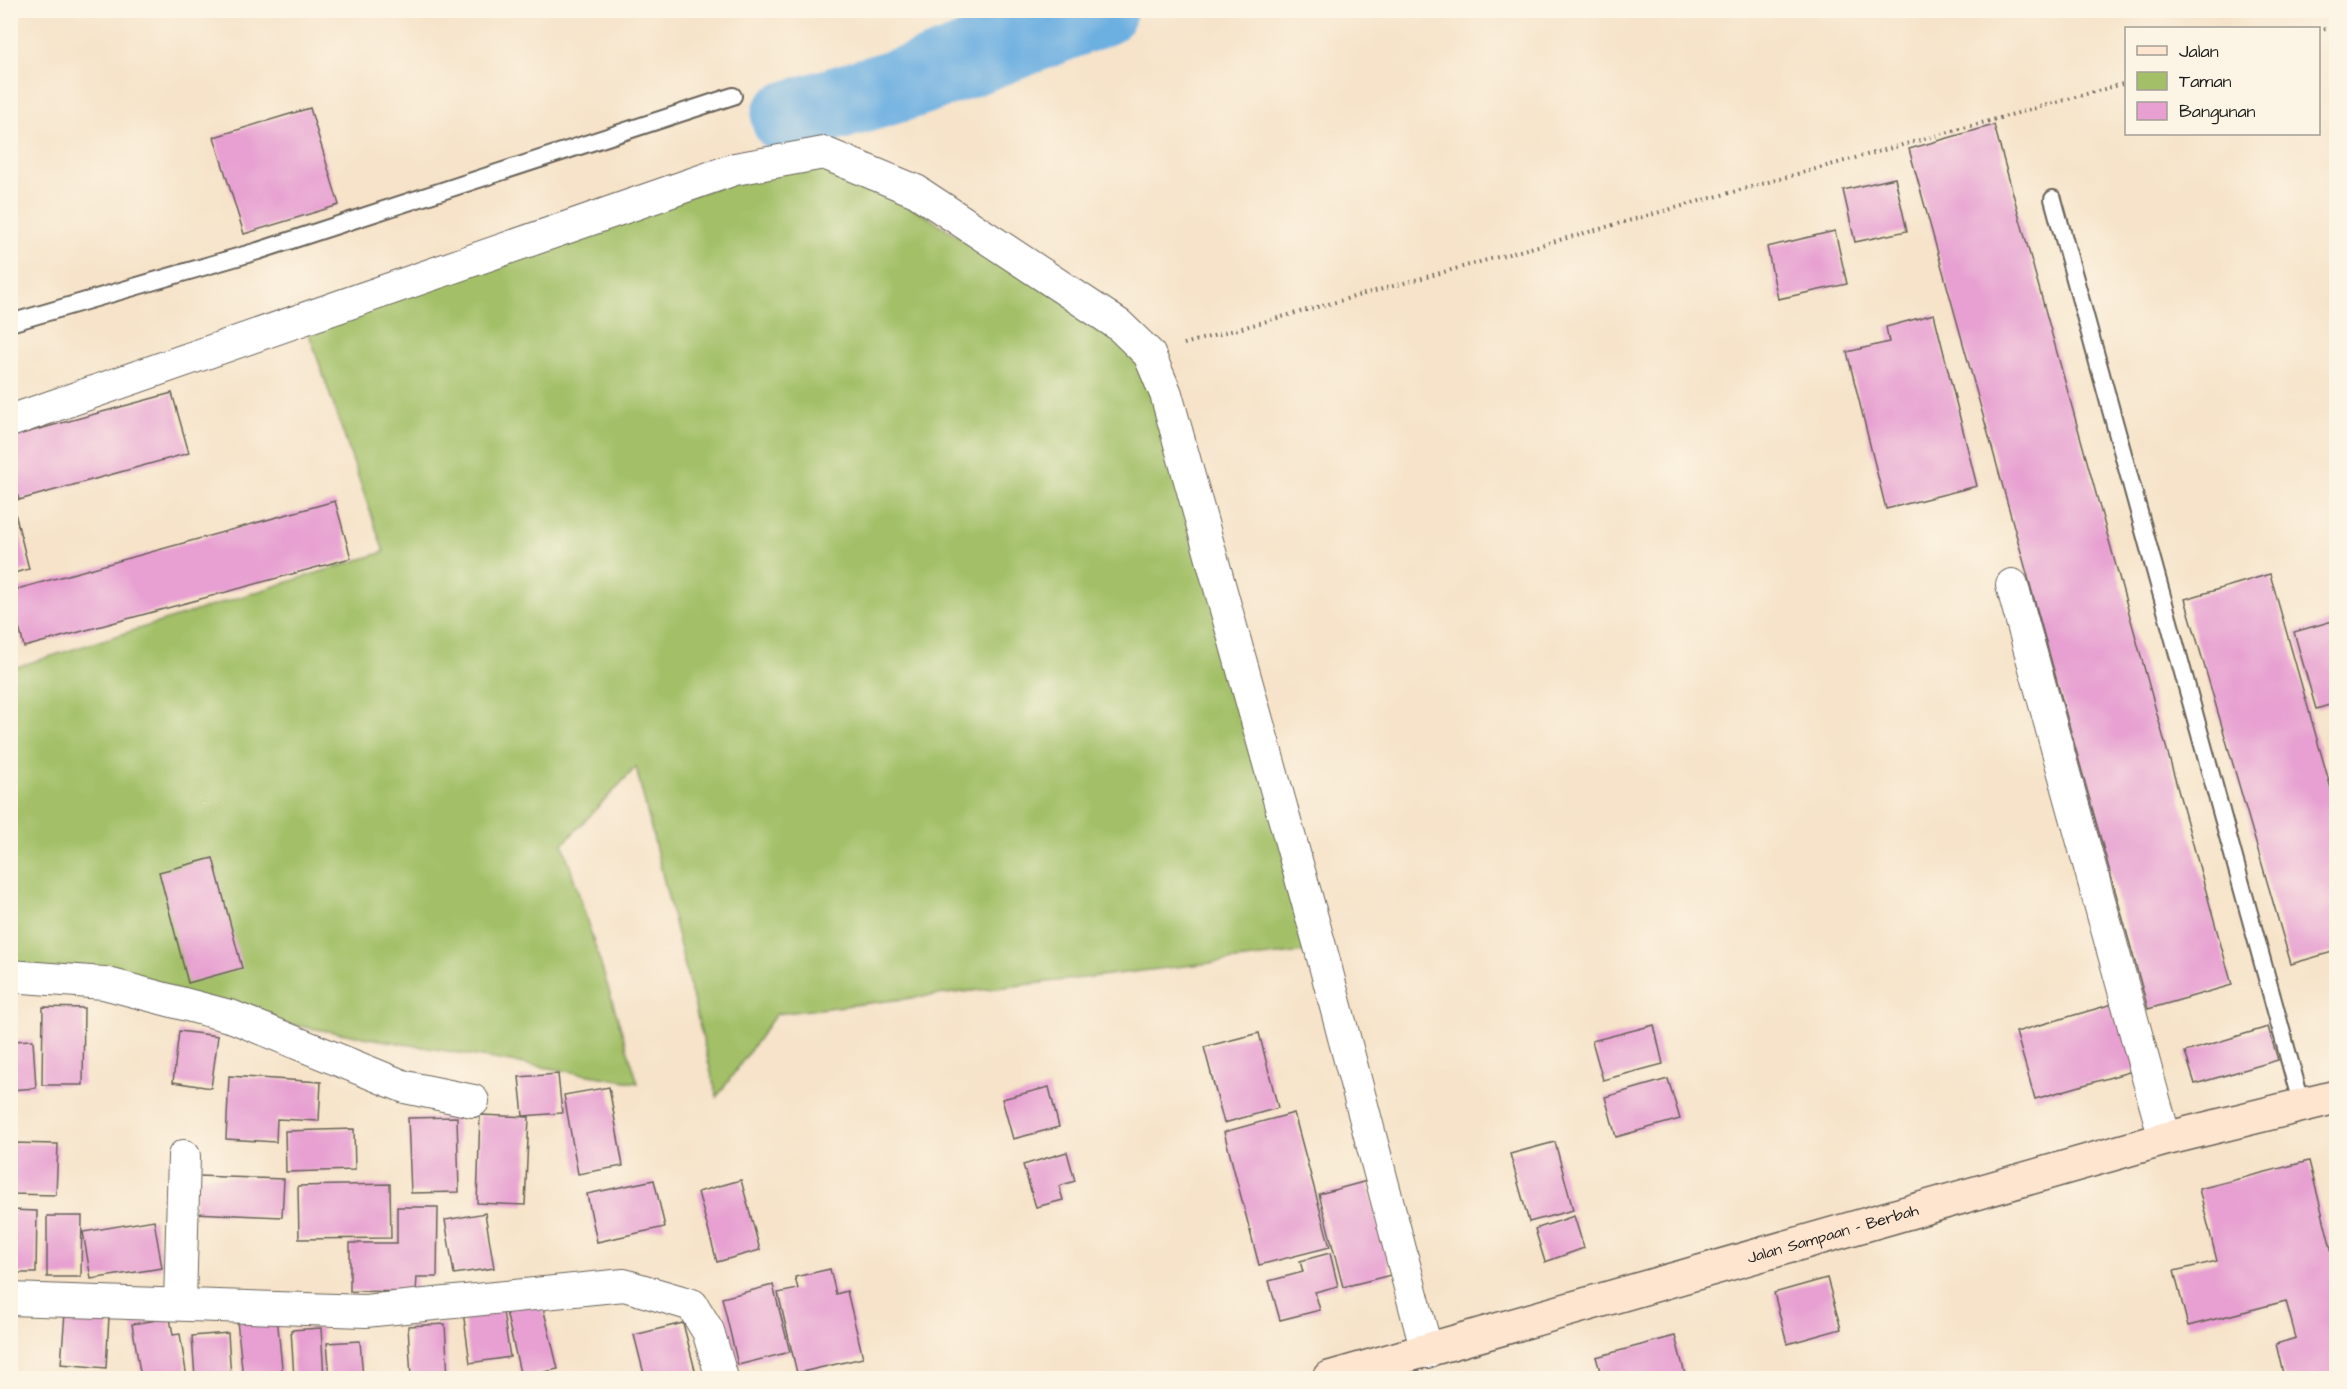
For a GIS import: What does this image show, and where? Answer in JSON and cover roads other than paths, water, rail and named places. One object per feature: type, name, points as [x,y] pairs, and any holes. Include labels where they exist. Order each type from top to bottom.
[{"type":"main road","name":"Jalan Sampaan - Berbah","points":[[1329,1378],[1427,1352],[2165,1139],[2337,1097]]},
{"type":"street","points":[[10,422],[735,169],[824,153],[916,191],[1119,325],[1149,354],[1166,394],[1312,916],[1427,1352]]},
{"type":"street","points":[[2012,585],[2165,1139]]},
{"type":"street","points":[[10,976],[104,983],[233,1017],[405,1087],[473,1101]]},
{"type":"street","points":[[180,1303],[184,1156]]},
{"type":"street","points":[[10,1299],[365,1311],[624,1285],[692,1305],[708,1331],[722,1378]]},
{"type":"lane","points":[[10,323],[258,251],[733,96]]},
{"type":"lane","points":[[2053,199],[2302,1106]]},
{"type":"waterway","points":[[788,118],[913,81],[1100,10]]}]
